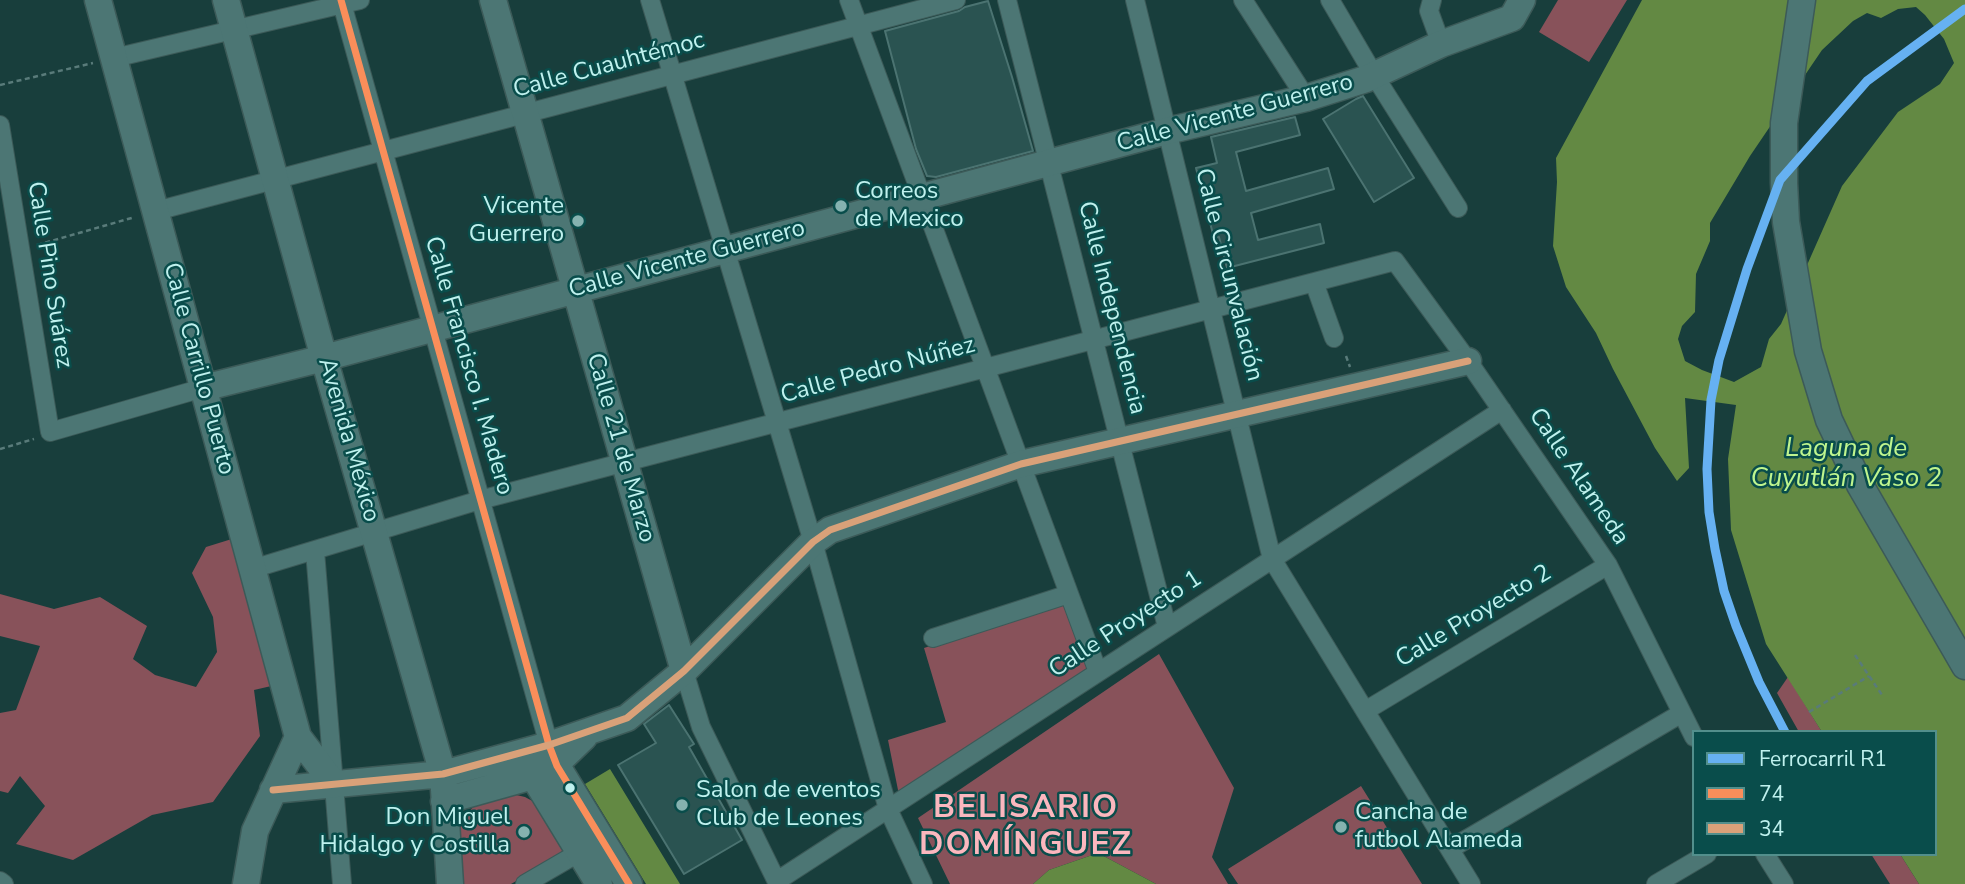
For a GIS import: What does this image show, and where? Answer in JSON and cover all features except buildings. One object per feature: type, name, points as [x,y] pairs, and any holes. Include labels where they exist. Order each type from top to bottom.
[{"type":"street","name":"Calle Carrillo Puerto","points":[[98,0],[298,737],[334,784]]},
{"type":"street","name":"Avenida México","points":[[226,0],[375,533],[438,784],[450,884]]},
{"type":"street","name":"Calle 21 de Marzo","points":[[493,0],[701,727],[778,883]]},
{"type":"street","points":[[650,0],[813,542],[888,808],[923,884]]},
{"type":"street","points":[[849,0],[1098,673]]},
{"type":"street","name":"Calle Cuauhtémoc","points":[[156,211],[956,0]]},
{"type":"street","name":"Calle Independencia","points":[[1007,0],[1167,627]]},
{"type":"street","name":"Calle Circunvalación","points":[[1135,0],[1272,559],[1471,884]]},
{"type":"street","points":[[1242,0],[1306,98]]},
{"type":"street","points":[[1330,0],[1458,208]]},
{"type":"street","points":[[1432,0],[1429,11],[1441,44]]},
{"type":"street","name":"Calle Vicente Guerrero","points":[[204,388],[1167,131],[1306,98],[1374,75],[1441,44],[1512,18],[1522,0]]},
{"type":"street","points":[[1802,0],[1784,123],[1784,183],[1786,222],[1808,351],[1829,420],[1860,485],[1965,666]]},
{"type":"street","points":[[114,58],[347,1]]},
{"type":"street","name":"Calle Francisco I. Madero","points":[[347,1],[383,150],[480,500],[546,762]]},
{"type":"street","name":"Calle Pino Suárez","points":[[0,125],[50,432]]},
{"type":"street","name":"Calle Pedro Núñez","points":[[253,569],[480,500],[1395,261]]},
{"type":"street","name":"Calle Alameda","points":[[1395,261],[1468,361],[1608,565],[1692,733]]},
{"type":"street","points":[[1314,282],[1334,338]]},
{"type":"street","points":[[273,790],[334,784],[438,784],[546,762],[590,731],[627,718],[684,671],[813,542],[830,530],[1021,464],[1468,361]]},
{"type":"street","points":[[50,432],[204,388]]},
{"type":"street","name":"Calle Proyecto 1","points":[[778,883],[888,808],[1502,410]]},
{"type":"street","points":[[315,551],[342,884]]},
{"type":"street","name":"Calle Proyecto 2","points":[[1365,711],[1608,565]]},
{"type":"street","points":[[933,638],[1069,594]]},
{"type":"street","points":[[1450,849],[1682,713]]},
{"type":"street","points":[[246,884],[255,831],[298,737]]},
{"type":"street","points":[[438,784],[519,753],[546,762],[629,884]]},
{"type":"street","points":[[546,762],[580,852],[599,884]]},
{"type":"street","name":"Avenida México","points":[[437,884],[438,784]]},
{"type":"street","points":[[525,884],[580,852]]},
{"type":"street","points":[[1656,884],[1704,856]]},
{"type":"street","points":[[1766,856],[1784,884]]},
{"type":"path","points":[[0,85],[114,58]]},
{"type":"path","points":[[20,250],[156,211]]},
{"type":"path","points":[[0,449],[50,432]]},
{"type":"path","points":[[1855,655],[1882,695]]},
{"type":"path","points":[[1809,712],[1869,676]]},
{"type":"shaded area","points":[[1558,0],[1627,0],[1589,62],[1539,32]]},
{"type":"shaded area","points":[[235,538],[280,684],[254,690],[260,736],[213,802],[152,815],[73,860],[16,844],[45,806],[20,776],[8,793],[0,791],[0,713],[16,710],[40,646],[0,636],[0,594],[54,609],[100,597],[147,626],[133,659],[155,675],[196,687],[217,652],[213,617],[192,573],[206,547]]},
{"type":"shaded area","points":[[1066,602],[1091,676],[899,795],[888,740],[946,722],[924,648]]},
{"type":"shaded area","points":[[1159,654],[1234,788],[1212,857],[1228,884],[1156,884],[1098,853],[1049,870],[1033,884],[950,884],[918,818]]},
{"type":"shaded area","points":[[1788,677],[1821,730],[1798,730],[1777,693]]},
{"type":"shaded area","name":"Cancha de futbol Alameda","points":[[1361,786],[1422,884],[1238,884],[1228,869]]},
{"type":"shaded area","points":[[512,794],[536,803],[566,852],[511,884],[460,884],[458,832],[464,817],[475,805]]},
{"type":"shaded area","points":[[1872,856],[1901,856],[1919,884],[1890,884]]},
{"type":"water","name":"Laguna de Cuyutlán Vaso 2","points":[[1642,0],[1965,0],[1965,884],[1919,884],[1901,856],[1937,856],[1937,730],[1821,730],[1766,644],[1731,530],[1728,459],[1736,405],[1685,398],[1689,468],[1677,481],[1655,448],[1596,333],[1566,287],[1553,246],[1556,158]],"holes":[[[1916,7],[1944,39],[1954,63],[1940,84],[1898,112],[1842,186],[1781,324],[1769,339],[1761,367],[1734,382],[1685,361],[1678,339],[1682,326],[1695,312],[1696,274],[1710,241],[1710,223],[1750,156],[1822,50],[1853,21],[1867,13],[1881,18],[1898,9]]]},
{"type":"water","points":[[610,769],[680,884],[646,884],[585,784]]},
{"type":"water","points":[[1098,853],[1156,884],[1033,884],[1049,870]]},
{"type":"rail line","name":"R1","points":[[1784,730],[1759,682],[1736,626],[1724,591],[1715,549],[1709,512],[1707,469],[1711,400],[1719,360],[1747,269],[1780,180],[1867,81],[1965,9]]},
{"type":"transit line","name":"74","points":[[341,0],[549,745],[557,766],[629,884]]},
{"type":"transit line","name":"34","points":[[273,790],[443,774],[549,745],[627,718],[684,671],[813,542],[830,530],[1021,464],[1468,361]]},
{"type":"place","name":"Correos de Mexico","points":[[841,206]]},
{"type":"place","name":"Vicente Guerrero","points":[[578,221]]},
{"type":"place","name":"Salon de eventos Club de Leones","points":[[682,805]]},
{"type":"place","name":"Cancha de futbol Alameda","points":[[1341,827]]},
{"type":"place","name":"Don Miguel Hidalgo y Costilla","points":[[524,832]]},
{"type":"district","name":"BELISARIO DOMÍNGUEZ","points":[[1026,828]]}]
